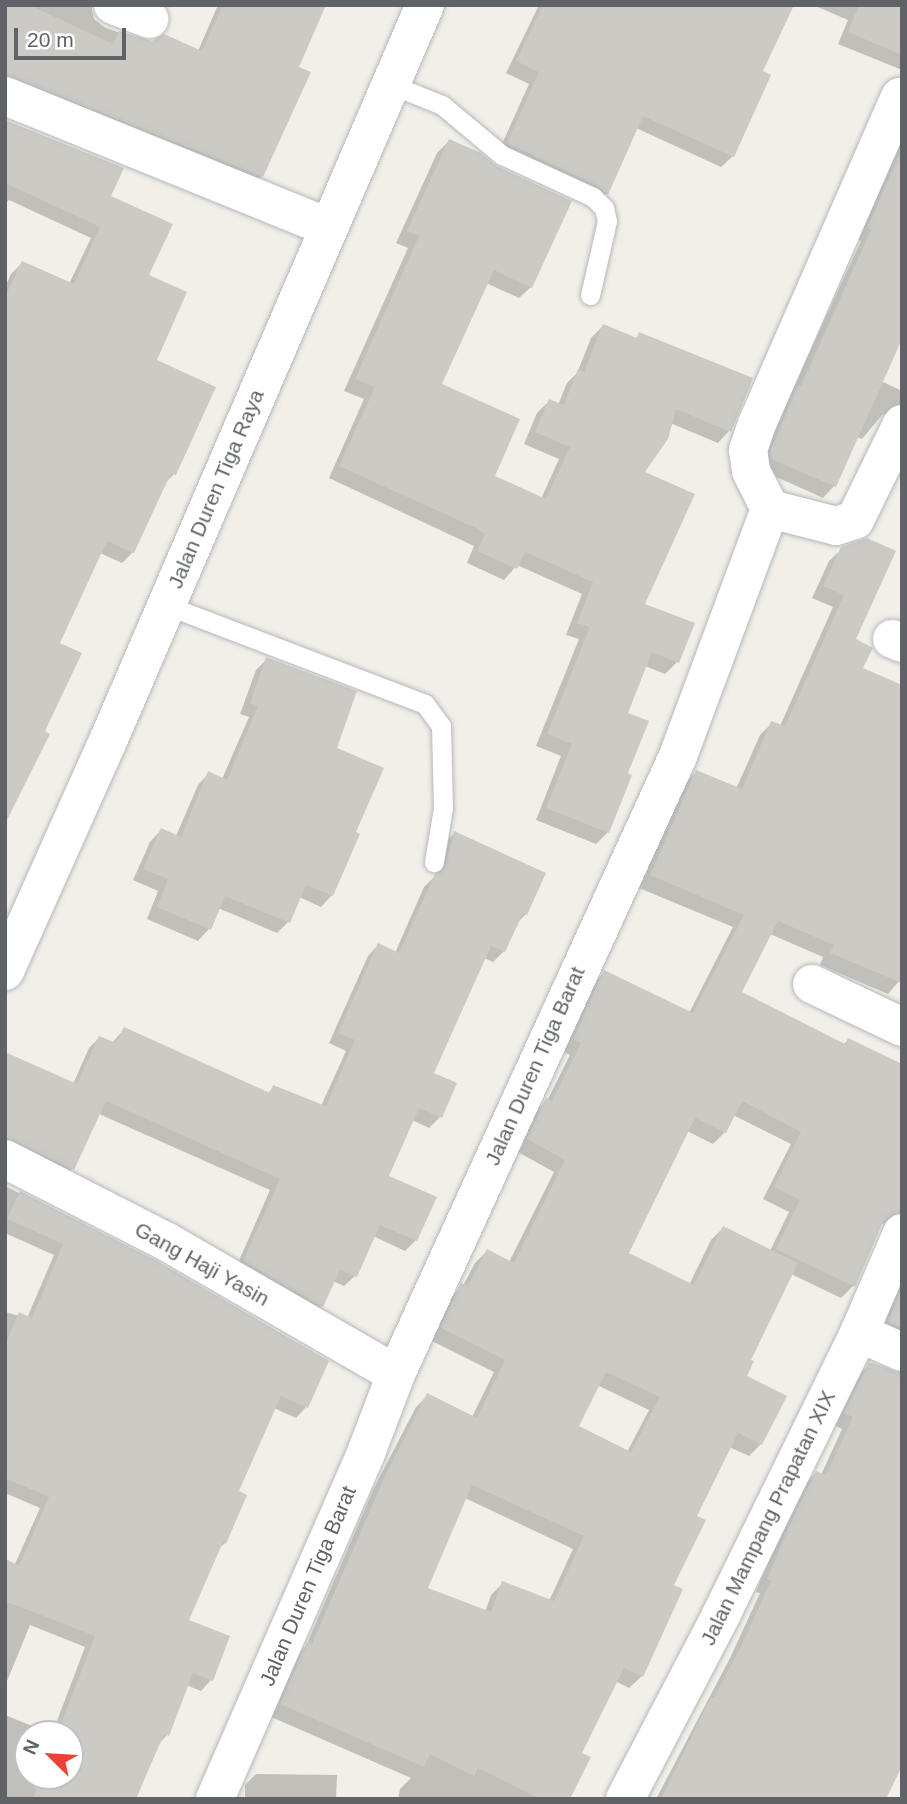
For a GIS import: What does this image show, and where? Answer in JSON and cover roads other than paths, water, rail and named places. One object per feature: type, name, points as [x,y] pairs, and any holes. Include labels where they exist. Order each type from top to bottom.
[{"type":"street","points":[[113,5],[149,19]]},
{"type":"street","name":"Jalan Duren Tiga Raya","points":[[5,971],[166,606],[425,5]]},
{"type":"street","points":[[5,96],[328,227]]},
{"type":"street","points":[[900,97],[757,424],[748,450],[751,471],[770,509],[836,526],[855,520],[902,424]]},
{"type":"street","name":"Jalan Duren Tiga Barat","points":[[215,1799],[366,1452],[396,1374],[678,756],[770,509]]},
{"type":"street","points":[[812,984],[902,1027]]},
{"type":"street","name":"Gang Haji Yasin","points":[[5,1159],[167,1242],[396,1374]]},
{"type":"street","name":"Jalan Mampang Prapatan XIX","points":[[625,1799],[721,1615],[859,1333],[902,1233]]},
{"type":"street","points":[[859,1333],[902,1352]]},
{"type":"lane","points":[[392,85],[442,105],[502,155],[593,197],[604,208],[607,220],[590,295]]},
{"type":"lane","points":[[166,606],[425,704],[441,726],[443,808],[434,862]]}]
